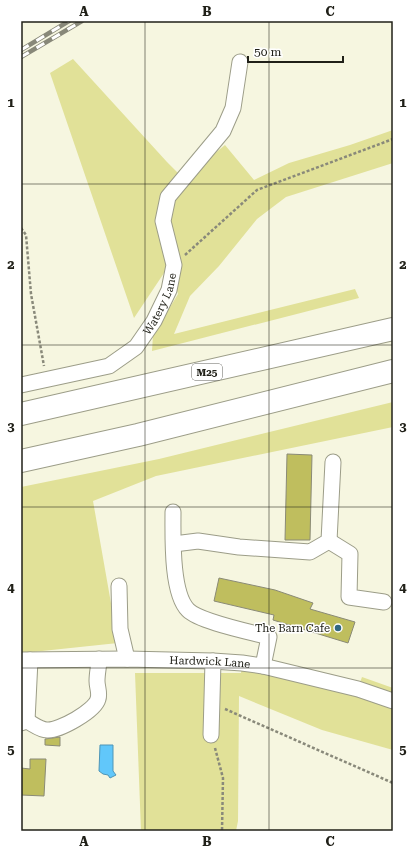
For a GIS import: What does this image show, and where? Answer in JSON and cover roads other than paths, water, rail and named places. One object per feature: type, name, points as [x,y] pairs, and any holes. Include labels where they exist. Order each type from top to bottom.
[{"type":"highway","name":"M25","points":[[21,414],[393,329]]},
{"type":"highway","points":[[21,461],[138,435],[393,371]]},
{"type":"street","name":"Watery Lane","points":[[21,385],[109,366],[136,347],[154,321],[169,290],[174,265],[163,221],[168,197],[223,131],[233,108],[240,62]]},
{"type":"street","points":[[329,542],[333,462]]},
{"type":"street","points":[[173,512],[175,573],[182,600],[188,610],[206,620],[269,637],[264,666]]},
{"type":"street","points":[[174,544],[198,541],[239,547],[310,552],[329,542]]},
{"type":"street","points":[[329,542],[350,554],[349,598],[384,602]]},
{"type":"street","points":[[119,586],[120,629],[127,659]]},
{"type":"street","points":[[25,660],[24,722],[46,730],[56,729],[69,723],[93,708],[98,700],[97,681],[99,659]]},
{"type":"street","name":"Hardwick Lane","points":[[25,660],[127,659],[213,661],[264,666],[358,689],[393,701]]},
{"type":"street","points":[[212,736],[213,661]]},
{"type":"water","points":[[100,745],[113,745],[113,771],[116,775],[110,778],[108,775],[99,771]]},
{"type":"railway","points":[[21,50],[69,21]]},
{"type":"railway","points":[[21,57],[82,21]]},
{"type":"place","name":"The Barn Cafe","points":[[338,628]]}]
